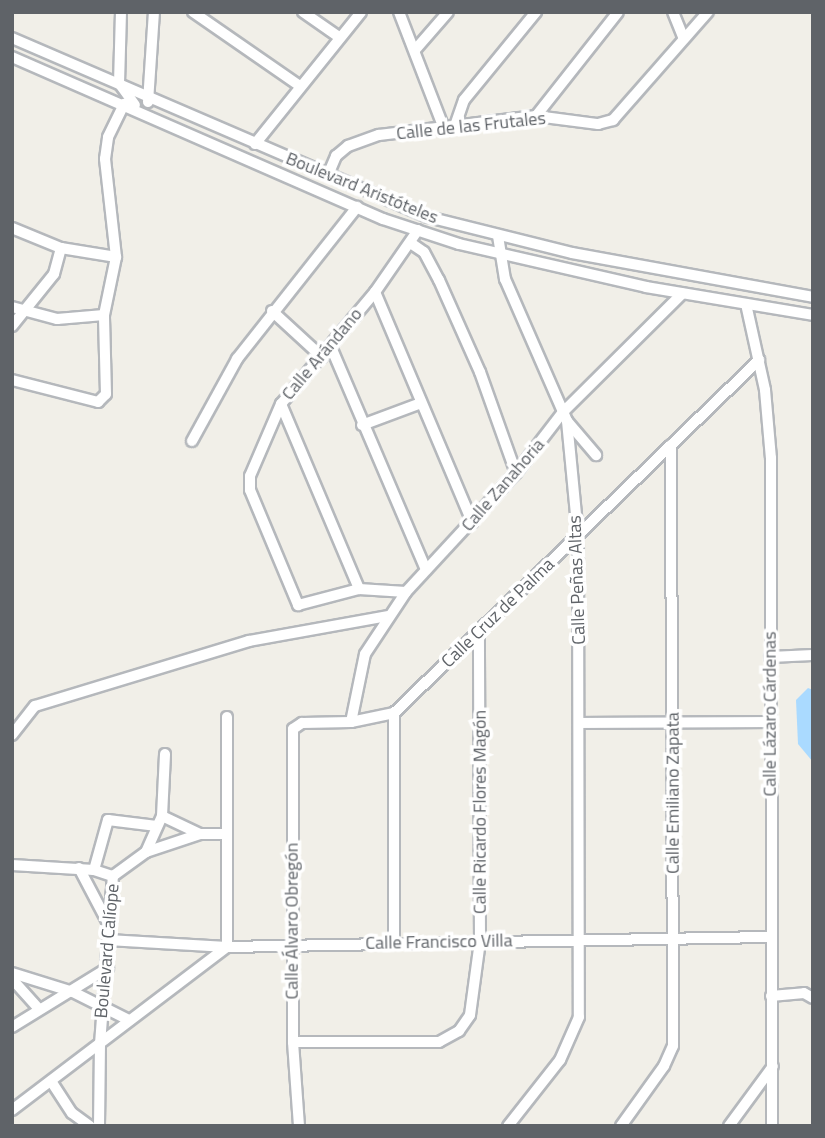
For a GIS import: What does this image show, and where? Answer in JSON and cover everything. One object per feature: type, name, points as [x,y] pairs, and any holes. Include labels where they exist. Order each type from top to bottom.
[{"type":"street","points":[[12,380],[98,402],[103,399],[104,315],[117,257],[106,159],[108,137],[124,102],[119,83],[121,12]]},
{"type":"street","points":[[124,102],[146,103],[151,98],[154,12]]},
{"type":"street","points":[[193,12],[300,86]]},
{"type":"street","points":[[303,12],[340,37]]},
{"type":"street","points":[[255,144],[361,12]]},
{"type":"street","points":[[399,12],[443,126]]},
{"type":"street","points":[[415,51],[447,12]]},
{"type":"street","points":[[456,123],[464,100],[536,12]]},
{"type":"street","points":[[536,116],[618,12]]},
{"type":"street","points":[[673,12],[684,39]]},
{"type":"street","name":"Calle de las Frutales","points":[[328,174],[335,156],[355,143],[456,123],[536,116],[598,124],[613,120],[708,12]]},
{"type":"street","name":"Boulevard Aristóteles","points":[[12,38],[328,174],[381,200],[498,236],[749,288],[813,297]]},
{"type":"street","name":"Boulevard Aristóteles","points":[[12,57],[124,102],[357,207],[418,230],[500,255],[682,294],[813,315]]},
{"type":"street","points":[[152,78],[159,94],[203,117],[205,123]]},
{"type":"street","points":[[192,441],[220,386],[272,312],[357,207]]},
{"type":"street","points":[[12,228],[61,248],[117,257]]},
{"type":"street","name":"Calle Arándano","points":[[359,589],[306,605],[293,600],[250,490],[254,466],[281,404],[376,292],[412,244],[418,230]]},
{"type":"street","name":"Calle Peñas Altas","points":[[498,236],[505,279],[565,417],[578,536],[580,998],[575,1031],[560,1060],[508,1126]]},
{"type":"street","points":[[412,244],[424,252],[439,280],[480,372],[516,473]]},
{"type":"street","points":[[12,326],[54,274],[61,248]]},
{"type":"street","points":[[376,292],[472,522]]},
{"type":"street","name":"Calle Zanahoria","points":[[351,722],[365,654],[405,592],[682,294]]},
{"type":"street","name":"Calle Lázaro Cárdenas","points":[[746,304],[759,360],[771,458],[772,1126]]},
{"type":"street","points":[[12,306],[75,321],[104,315]]},
{"type":"street","points":[[272,312],[322,357]]},
{"type":"street","points":[[331,347],[426,570]]},
{"type":"street","name":"Calle Cruz de Palma","points":[[394,713],[759,360]]},
{"type":"street","points":[[362,425],[421,403]]},
{"type":"street","points":[[281,404],[359,589],[405,592]]},
{"type":"street","points":[[565,417],[596,455]]},
{"type":"street","name":"Calle Emiliano Zapata","points":[[621,1126],[671,1052],[671,445]]},
{"type":"street","points":[[12,735],[35,706],[248,641],[388,616]]},
{"type":"street","name":"Calle Ricardo Flores Magón","points":[[293,1042],[450,1039],[470,1015],[475,998],[480,942],[479,629]]},
{"type":"street","points":[[771,657],[813,655]]},
{"type":"street","points":[[351,722],[394,713],[394,943]]},
{"type":"street","points":[[13,1109],[227,947],[227,718]]},
{"type":"street","name":"Calle Álvaro Obregón","points":[[299,1126],[293,1042],[291,738],[302,723],[351,722]]},
{"type":"street","points":[[580,723],[770,722]]},
{"type":"street","points":[[146,852],[160,821],[165,754]]},
{"type":"street","points":[[94,870],[108,820],[160,821],[200,834],[227,834]]},
{"type":"street","points":[[146,852],[200,834]]},
{"type":"street","name":"Boulevard Calíope","points":[[99,1126],[100,1044],[108,968],[113,876],[146,852]]},
{"type":"street","points":[[12,864],[79,868],[113,876]]},
{"type":"street","points":[[79,868],[109,925]]},
{"type":"street","name":"Calle Francisco Villa","points":[[108,940],[227,947],[673,936],[770,937]]},
{"type":"street","points":[[12,1027],[39,1009],[73,992],[108,968]]},
{"type":"street","points":[[12,973],[73,992],[130,1020]]},
{"type":"street","points":[[12,979],[39,1009]]},
{"type":"street","points":[[771,996],[804,993],[813,998]]},
{"type":"street","points":[[729,1126],[773,1066]]},
{"type":"street","points":[[51,1081],[72,1113],[90,1126]]},
{"type":"water","points":[[808,688],[813,690],[813,762],[798,744],[796,700]]}]
